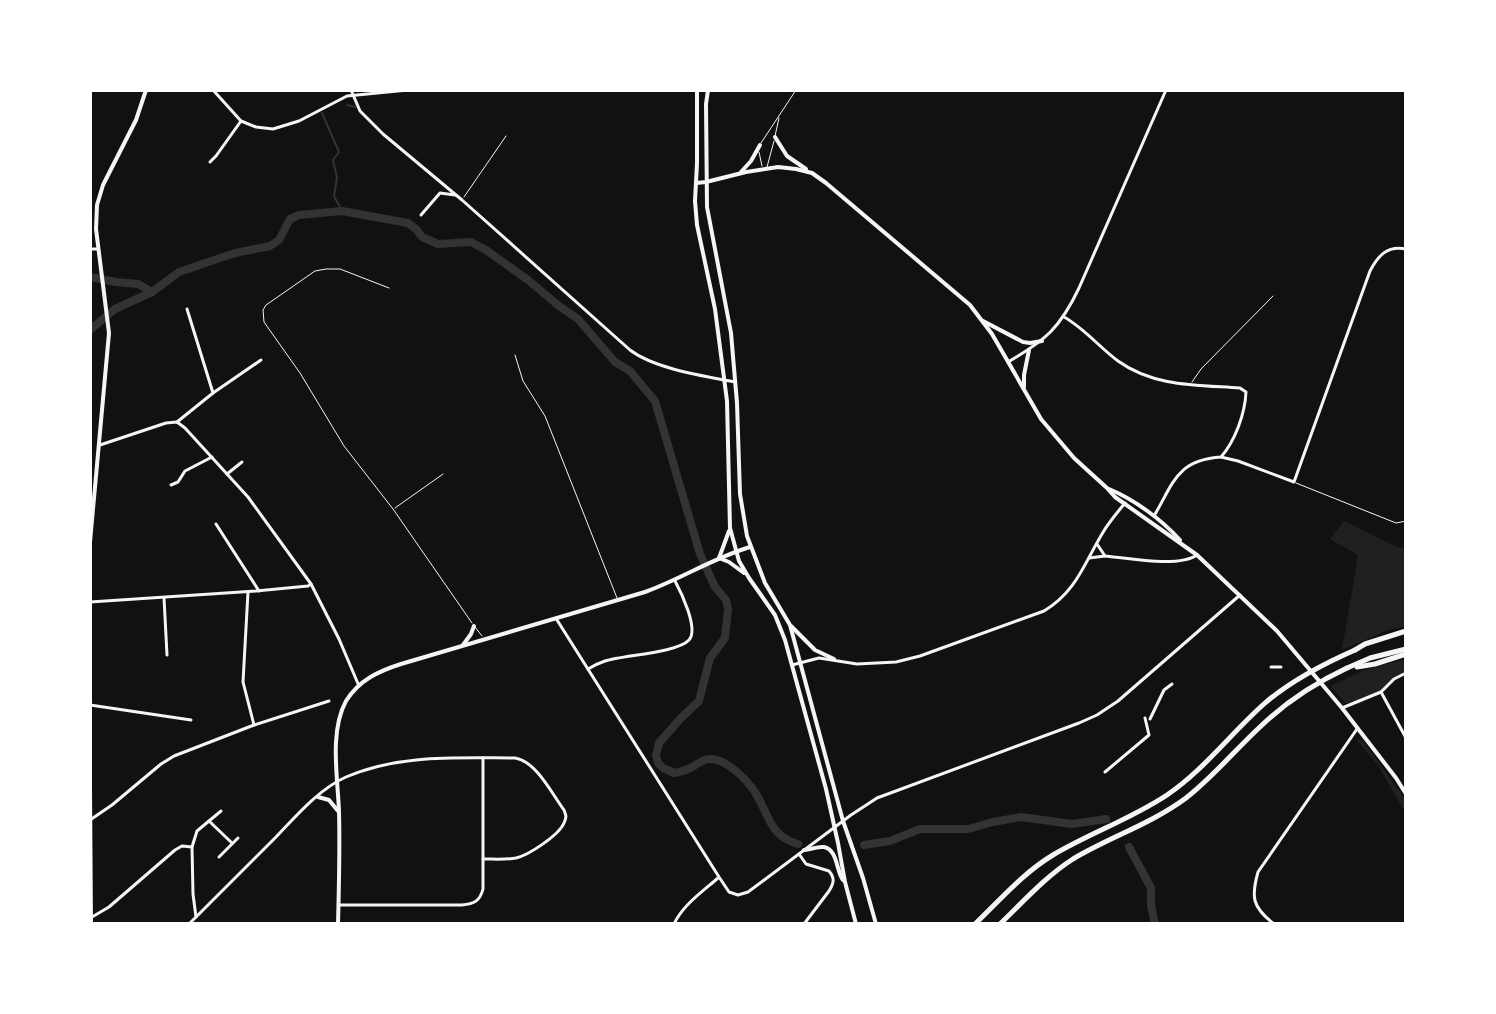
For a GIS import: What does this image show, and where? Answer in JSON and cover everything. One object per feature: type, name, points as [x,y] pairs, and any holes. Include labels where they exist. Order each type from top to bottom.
[{"type":"highway","points":[[975,924],[1042,862],[1153,804],[1181,784],[1265,703],[1305,675],[1355,650],[1406,633]]},
{"type":"highway","points":[[1000,924],[1060,868],[1150,821],[1189,795],[1262,724],[1312,686],[1347,668],[1375,664],[1406,652]]},
{"type":"street","points":[[90,542],[109,321],[95,221],[100,193],[111,165],[136,120],[146,90]]},
{"type":"street","points":[[213,90],[241,121],[273,129],[299,121],[352,93],[408,90]]},
{"type":"street","points":[[697,90],[697,225],[715,309],[727,401],[730,528],[736,552],[749,578],[775,615],[785,640],[856,924]]},
{"type":"street","points":[[708,90],[706,182],[710,228],[729,320],[740,494],[750,547],[765,583],[790,625],[815,650],[834,659]]},
{"type":"street","points":[[1008,362],[1042,341],[1064,317],[1166,90]]},
{"type":"street","points":[[352,93],[360,111],[372,123],[637,355],[702,376],[735,382]]},
{"type":"street","points":[[210,162],[241,121]]},
{"type":"street","points":[[775,137],[787,156],[841,195],[970,305],[1041,419],[1083,469],[1197,555],[1288,642],[1406,794]]},
{"type":"street","points":[[740,174],[760,145]]},
{"type":"street","points":[[695,183],[765,168],[787,167],[812,173]]},
{"type":"street","points":[[421,215],[440,193],[455,194]]},
{"type":"street","points":[[90,249],[98,249]]},
{"type":"street","points":[[1154,516],[1185,467],[1198,460],[1221,457],[1294,482],[1370,271],[1387,250],[1406,249]]},
{"type":"street","points":[[187,309],[213,393]]},
{"type":"street","points":[[1064,317],[1116,360],[1141,375],[1165,382],[1240,388],[1246,392],[1234,437],[1221,457]]},
{"type":"street","points":[[981,319],[1023,342],[1042,341]]},
{"type":"street","points":[[1025,390],[1024,375],[1029,350]]},
{"type":"street","points":[[99,445],[177,422],[261,360]]},
{"type":"street","points":[[177,422],[248,497],[311,584],[359,686]]},
{"type":"street","points":[[171,485],[178,482],[185,471],[212,457]]},
{"type":"street","points":[[227,474],[242,462]]},
{"type":"street","points":[[1126,502],[1154,516],[1186,546]]},
{"type":"street","points":[[792,665],[819,658],[857,664],[896,662],[1037,615],[1065,596],[1103,532],[1126,502]]},
{"type":"street","points":[[216,524],[259,591]]},
{"type":"street","points":[[719,558],[730,528]]},
{"type":"street","points":[[1097,543],[1105,556]]},
{"type":"street","points":[[338,924],[336,760],[340,718],[346,701],[359,686],[384,670],[618,601],[675,581],[719,558],[750,547]]},
{"type":"street","points":[[1089,558],[1105,556],[1173,561],[1190,560],[1197,555]]},
{"type":"street","points":[[719,558],[732,563],[749,578]]},
{"type":"street","points":[[588,669],[608,660],[662,650],[689,640],[692,626],[675,581]]},
{"type":"street","points":[[90,602],[248,592],[311,584]]},
{"type":"street","points":[[248,592],[243,682],[254,725]]},
{"type":"street","points":[[556,619],[729,892],[741,895],[877,798],[1079,723],[1106,710],[1240,595]]},
{"type":"street","points":[[164,598],[167,655]]},
{"type":"street","points":[[790,625],[843,821],[876,924]]},
{"type":"street","points":[[462,647],[474,626]]},
{"type":"street","points":[[1271,667],[1281,667]]},
{"type":"street","points":[[1342,708],[1381,692],[1394,679],[1406,673]]},
{"type":"street","points":[[1105,772],[1149,735],[1148,719],[1164,690],[1172,684]]},
{"type":"street","points":[[1381,692],[1406,738]]},
{"type":"street","points":[[90,820],[167,760],[254,725],[329,701]]},
{"type":"street","points":[[90,705],[191,720]]},
{"type":"street","points":[[1274,924],[1258,909],[1254,898],[1258,872],[1357,729]]},
{"type":"street","points":[[189,924],[337,781],[407,760],[436,757],[520,758],[527,761],[564,810],[566,817],[561,828],[529,853],[511,858],[483,859]]},
{"type":"street","points":[[339,905],[450,905],[472,904],[478,900],[482,892],[483,758]]},
{"type":"street","points":[[90,788],[91,924]]},
{"type":"street","points":[[318,797],[329,800],[339,812]]},
{"type":"street","points":[[196,917],[192,847],[197,831],[221,811]]},
{"type":"street","points":[[209,821],[232,843]]},
{"type":"street","points":[[219,857],[238,838]]},
{"type":"street","points":[[91,917],[109,907],[178,848],[192,847]]},
{"type":"street","points":[[804,850],[829,849],[834,855],[839,876],[845,882]]},
{"type":"street","points":[[798,854],[806,864],[829,871],[833,879],[833,885],[804,924]]},
{"type":"street","points":[[674,924],[690,902],[719,877]]},
{"type":"lane","points":[[765,168],[759,158],[760,145],[796,90]]},
{"type":"lane","points":[[765,168],[779,115]]},
{"type":"lane","points":[[462,200],[506,136]]},
{"type":"lane","points":[[389,288],[340,269],[320,270],[266,305],[264,322],[300,373],[344,446],[393,509],[485,640]]},
{"type":"lane","points":[[1190,384],[1197,373],[1273,296]]},
{"type":"lane","points":[[515,355],[523,381],[545,416],[618,601]]},
{"type":"lane","points":[[393,509],[443,474]]},
{"type":"lane","points":[[1294,482],[1389,521],[1406,521]]},
{"type":"shaded area","points":[[1344,521],[1406,549],[1406,626],[1388,630],[1342,650],[1358,555],[1330,539]]},
{"type":"shaded area","points":[[1406,659],[1406,673],[1380,693],[1365,700],[1345,703],[1331,686],[1362,671]]},
{"type":"shaded area","points":[[1356,739],[1362,740],[1401,793],[1406,801],[1406,814],[1379,767]]},
{"type":"waterway","points":[[347,105],[355,107]]},
{"type":"waterway","points":[[322,113],[339,152],[333,160],[337,178],[334,196],[342,211]]},
{"type":"waterway","points":[[90,277],[138,284],[152,292],[179,272],[235,253],[270,246],[279,240],[290,219],[299,215],[342,211],[408,223],[422,237],[438,244],[471,242],[528,280],[578,319],[615,362],[630,371],[655,401],[700,554],[728,609],[725,638],[710,658],[699,701],[659,743],[658,763],[674,773],[707,759],[729,766],[755,792],[775,830],[798,844]]},
{"type":"waterway","points":[[90,330],[115,309],[152,292]]},
{"type":"waterway","points":[[864,845],[890,841],[920,829],[968,829],[1021,817],[1072,824],[1106,819]]},
{"type":"waterway","points":[[1129,847],[1151,888],[1155,924]]}]
